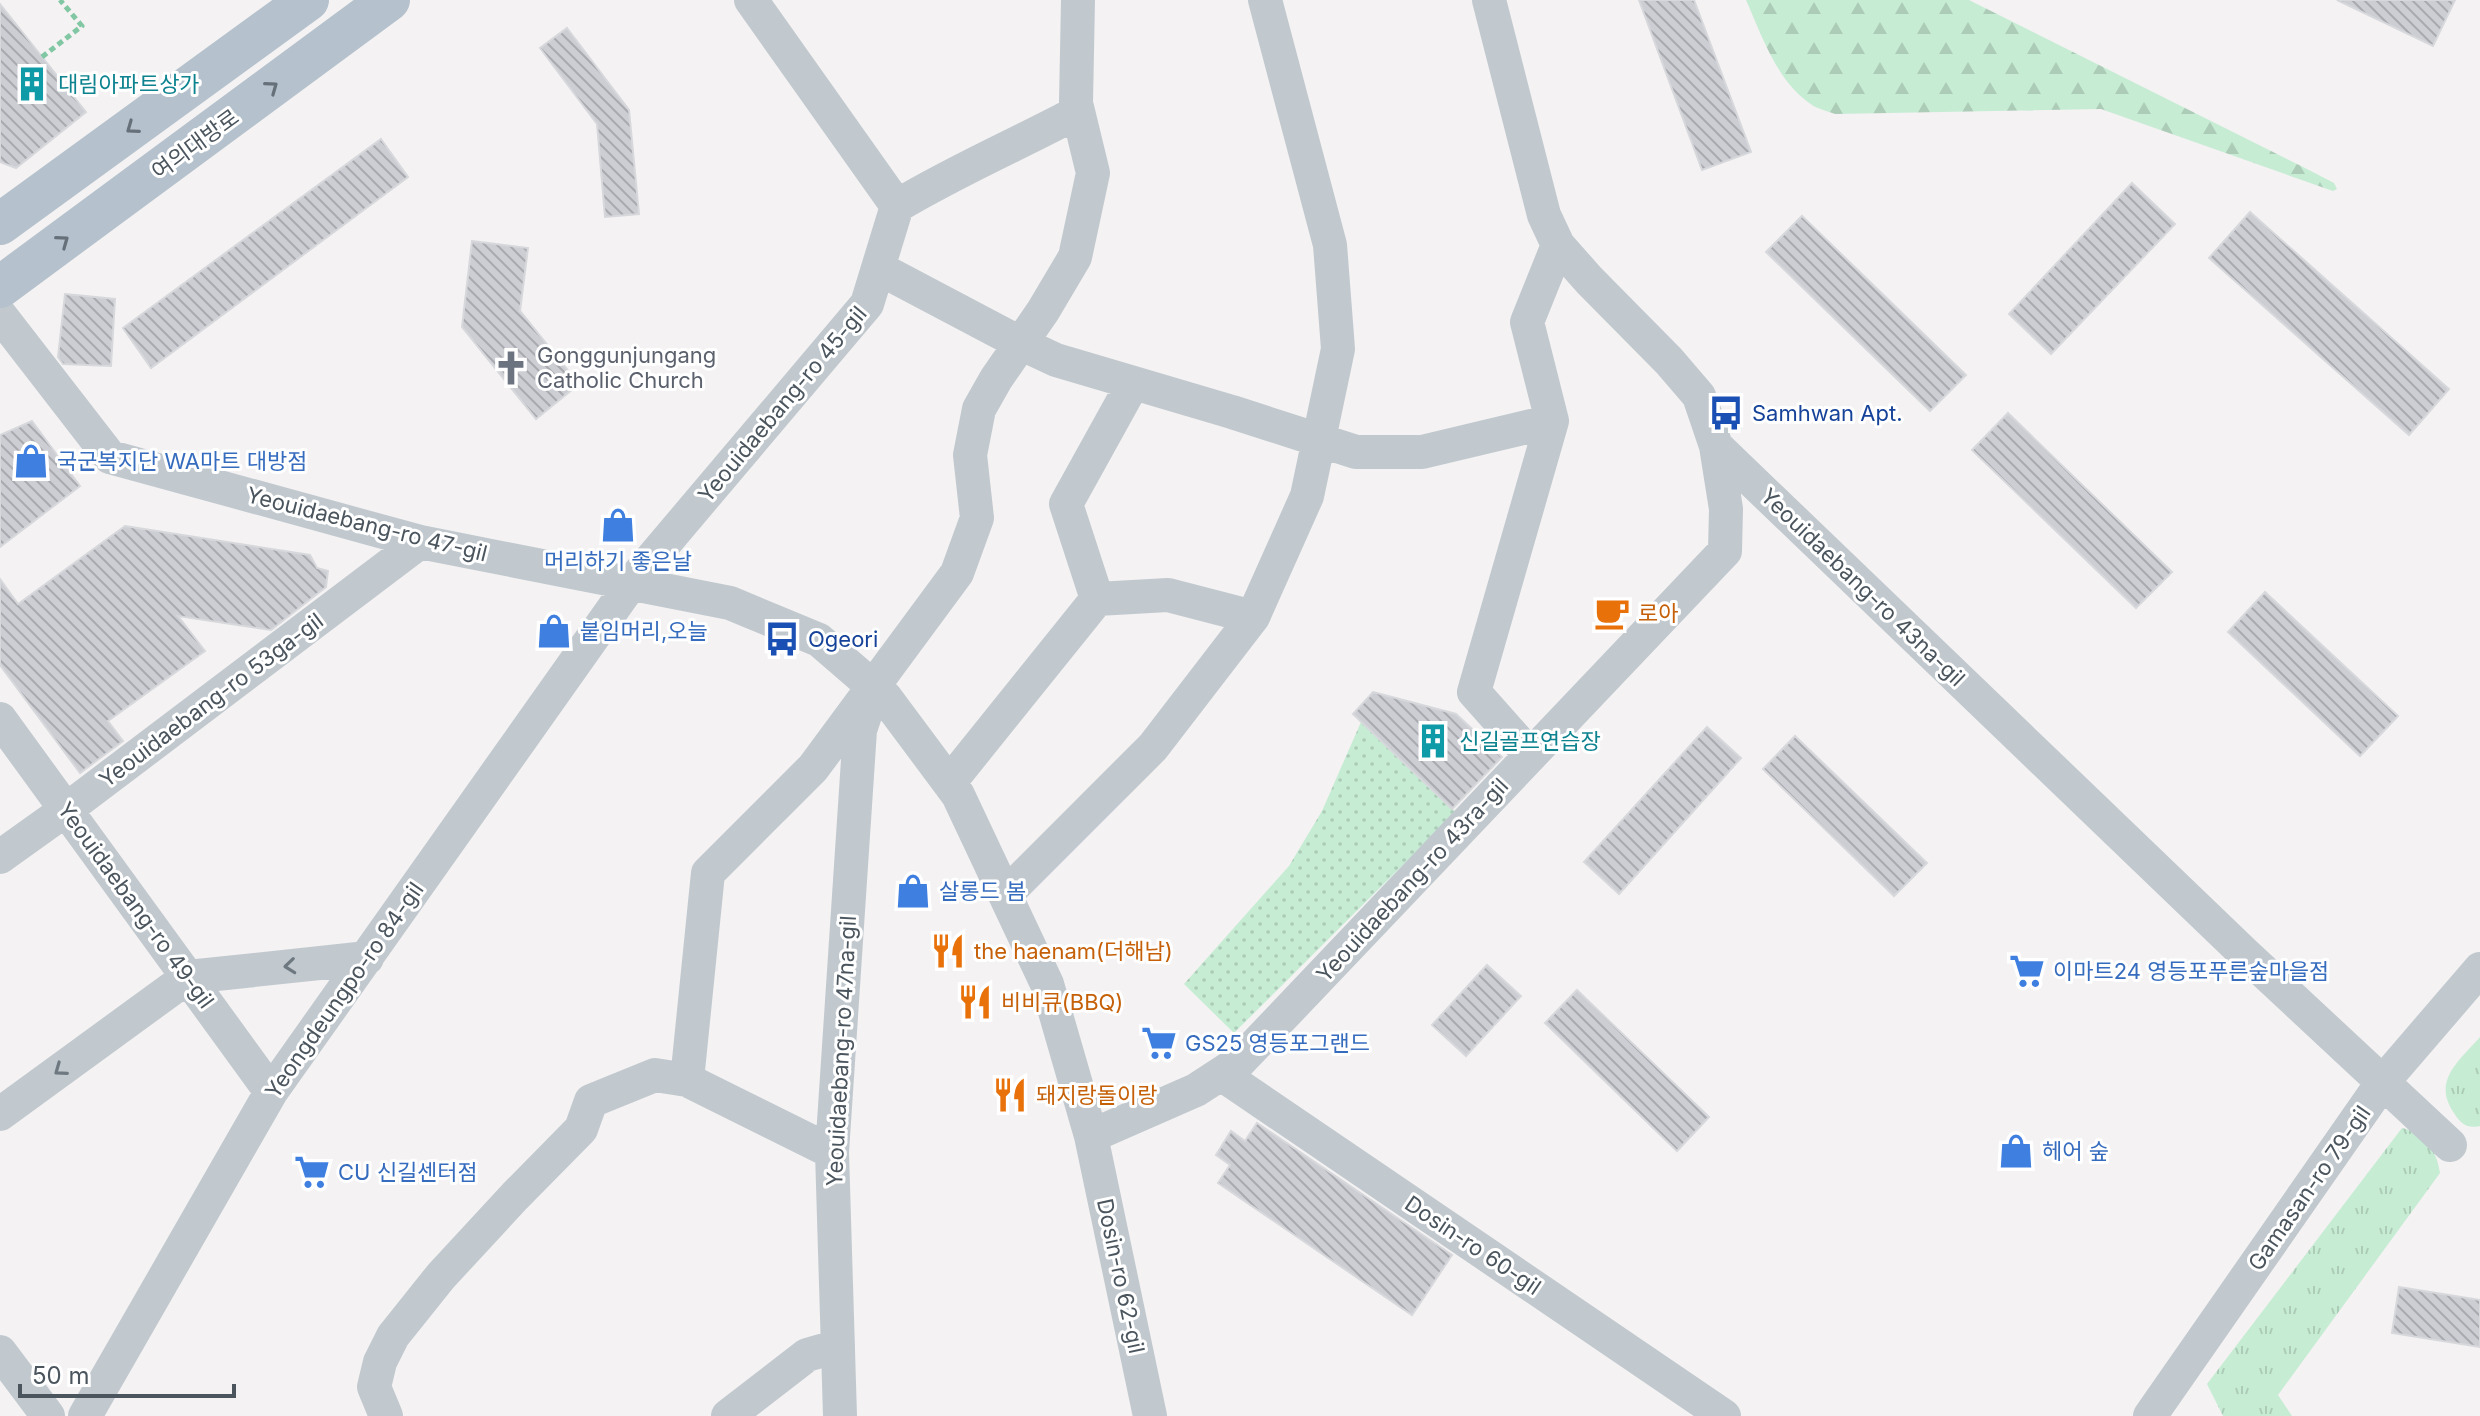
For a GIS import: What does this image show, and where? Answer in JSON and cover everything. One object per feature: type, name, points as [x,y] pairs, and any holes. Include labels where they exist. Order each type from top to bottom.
[{"type":"main road","points":[[0,224],[308,0]]},
{"type":"main road","name":"여의대방로","points":[[0,287],[389,0]]},
{"type":"street","points":[[751,0],[897,206],[936,183],[1078,112]]},
{"type":"street","points":[[687,1080],[708,873],[813,768],[957,573],[977,518],[970,455],[979,409],[1075,257],[1093,173],[1076,103],[1078,0]]},
{"type":"street","points":[[1005,895],[1153,747],[1253,617],[1307,496],[1338,349],[1330,245],[1265,0]]},
{"type":"street","name":"Yeouidaebang-ro 43na-gil","points":[[1489,0],[1544,215],[1558,245],[1699,396],[1716,446],[2450,1145]]},
{"type":"street","name":"Yeouidaebang-ro 45-gil","points":[[632,582],[867,304],[897,206]]},
{"type":"street","points":[[1530,755],[1474,692],[1552,421],[1527,322],[1558,245]]},
{"type":"street","points":[[878,268],[1056,360],[1356,452],[1422,452],[1552,421]]},
{"type":"street","name":"Yeouidaebang-ro 47-gil","points":[[0,315],[110,457],[420,542],[730,603],[819,640],[885,697],[958,795],[1047,984],[1091,1136]]},
{"type":"street","points":[[1097,599],[1066,504],[1133,383]]},
{"type":"street","name":"Yeouidaebang-ro 43ra-gil","points":[[1091,1136],[1196,1090],[1239,1062],[1725,551],[1726,509],[1716,446]]},
{"type":"street","name":"Yeouidaebang-ro 53ga-gil","points":[[0,857],[420,542]]},
{"type":"street","name":"Yeongdeungpo-ro 84-gil","points":[[85,1416],[271,1092],[632,582]]},
{"type":"street","points":[[949,783],[1097,599],[1168,595],[1253,617]]},
{"type":"street","name":"Yeouidaebang-ro 47na-gil","points":[[840,1416],[832,1152],[860,730],[874,688]]},
{"type":"street","name":"Yeouidaebang-ro 49-gil","points":[[0,719],[271,1092]]},
{"type":"street","points":[[0,1114],[188,977],[367,958]]},
{"type":"street","name":"Gamasan-ro 79-gil","points":[[2150,1416],[2382,1083],[2480,969]]},
{"type":"street","name":"Dosin-ro 60-gil","points":[[1221,1074],[1724,1416]]},
{"type":"street","points":[[386,1416],[374,1387],[380,1362],[393,1336],[452,1265],[581,1129],[591,1101],[655,1075],[687,1080],[832,1152]]},
{"type":"street","name":"Dosin-ro 62-gil","points":[[1091,1136],[1150,1416]]},
{"type":"street","points":[[728,1416],[807,1355],[838,1346]]},
{"type":"street","points":[[0,1352],[48,1416]]},
{"type":"path","points":[[42,57],[82,26],[60,0]]},
{"type":"green space","points":[[1746,0],[1969,0],[2305,168],[2334,183],[2337,189],[2333,191],[2101,109],[1835,114],[1812,105],[1789,84],[1772,57]]},
{"type":"green space","points":[[1361,722],[1456,812],[1234,1033],[1184,984],[1289,866],[1322,811]]},
{"type":"green space","points":[[2480,1037],[2480,1126],[2471,1127],[2457,1117],[2448,1102],[2447,1081],[2456,1064]]},
{"type":"green space","points":[[2402,1128],[2417,1134],[2428,1144],[2436,1157],[2440,1173],[2278,1395],[2292,1416],[2223,1416],[2207,1384]]},
{"type":"building","points":[[1639,0],[1694,0],[1751,152],[1702,170]]},
{"type":"building","points":[[2337,0],[2455,0],[2433,46]]},
{"type":"building","name":"대림아파트상가","points":[[0,4],[86,112],[16,168],[0,162]]},
{"type":"building","points":[[567,28],[629,110],[639,214],[605,217],[597,124],[540,48]]},
{"type":"building","points":[[381,139],[408,177],[151,368],[123,328]]},
{"type":"building","points":[[2132,183],[2175,224],[2051,354],[2009,314]]},
{"type":"building","points":[[2250,212],[2449,389],[2409,435],[2209,258]]},
{"type":"building","points":[[1802,216],[1966,375],[1930,411],[1766,252]]},
{"type":"building","points":[[472,241],[528,248],[520,311],[579,384],[536,419],[462,327]]},
{"type":"building","points":[[65,294],[115,299],[111,366],[63,364],[58,357]]},
{"type":"building","points":[[2008,413],[2172,572],[2136,608],[1972,450]]},
{"type":"building","name":"국군복지단 WA마트 대방점","points":[[32,421],[80,486],[0,547],[0,435]]},
{"type":"building","points":[[125,526],[310,555],[317,568],[328,571],[326,587],[271,630],[178,616],[205,651],[108,721],[123,741],[80,773],[0,665],[0,579],[18,604]]},
{"type":"building","points":[[2265,592],[2398,716],[2360,756],[2228,632]]},
{"type":"building","name":"신길골프연습장","points":[[1373,692],[1456,714],[1502,757],[1452,809],[1353,714]]},
{"type":"building","points":[[1707,727],[1741,758],[1619,894],[1584,862]]},
{"type":"building","points":[[1795,736],[1927,863],[1894,896],[1763,769]]},
{"type":"building","points":[[1487,965],[1521,996],[1466,1056],[1432,1025]]},
{"type":"building","points":[[1577,990],[1709,1117],[1677,1151],[1545,1023]]},
{"type":"building","points":[[1257,1123],[1452,1255],[1412,1315],[1218,1183],[1230,1165],[1216,1155],[1231,1131],[1245,1141]]},
{"type":"building","points":[[2399,1287],[2480,1300],[2480,1347],[2392,1333]]},
{"type":"place","name":"대림아파트상가","points":[[32,84]]},
{"type":"place","name":"Gonggunjungang Catholic Church","points":[[511,368]]},
{"type":"place","name":"Samhwan Apt.","points":[[1726,413]]},
{"type":"place","name":"국군복지단 WA마트 대방점","points":[[31,461]]},
{"type":"place","name":"머리하기 좋은날","points":[[618,525]]},
{"type":"place","name":"로아","points":[[1612,613]]},
{"type":"place","name":"붙임머리,오늘","points":[[554,631]]},
{"type":"place","name":"Ogeori","points":[[782,639]]},
{"type":"place","name":"신길골프연습장","points":[[1433,741]]},
{"type":"place","name":"살롱드 봄","points":[[913,891]]},
{"type":"place","name":"the haenam(더해남)","points":[[948,951]]},
{"type":"place","name":"이마트24 영등포푸른숲마을점","points":[[2027,971]]},
{"type":"place","name":"비비큐(BBQ)","points":[[975,1002]]},
{"type":"place","name":"GS25 영등포그랜드","points":[[1159,1043]]},
{"type":"place","name":"돼지랑돌이랑","points":[[1010,1095]]},
{"type":"place","name":"헤어 숲","points":[[2016,1151]]},
{"type":"place","name":"CU 신길센터점","points":[[312,1172]]}]
